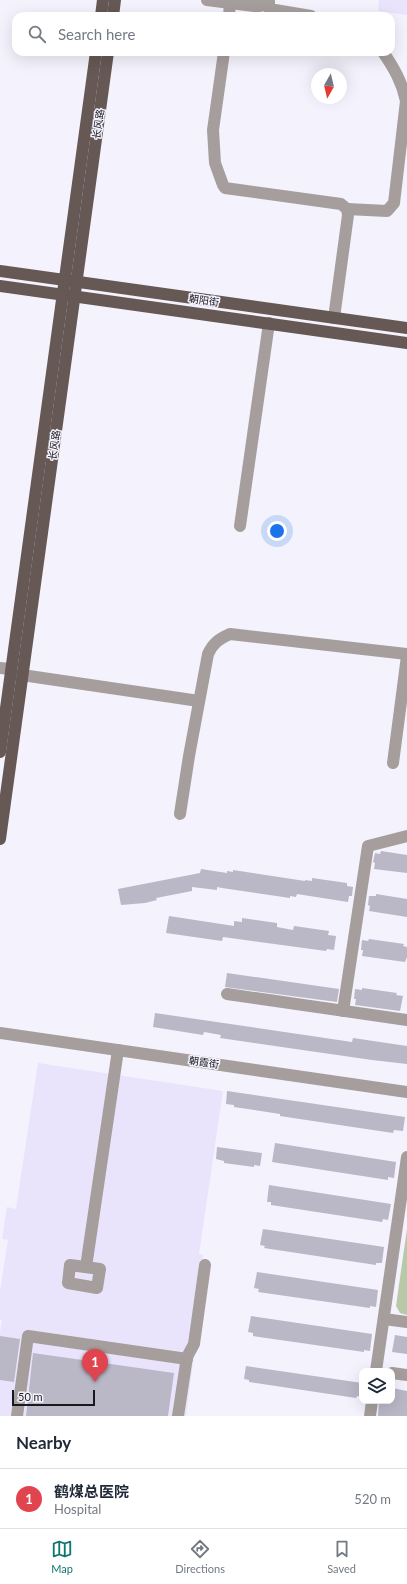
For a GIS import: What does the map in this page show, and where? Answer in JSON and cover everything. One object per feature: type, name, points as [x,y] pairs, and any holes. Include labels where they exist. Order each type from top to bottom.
[{"type":"main road","points":[[102,12],[103,0]]},
{"type":"main road","points":[[114,12],[115,0]]},
{"type":"main road","name":"长风路","points":[[71,281],[96,56]]},
{"type":"main road","name":"长风路","points":[[0,839],[69,295],[107,56]]},
{"type":"main road","name":"朝阳街","points":[[0,271],[407,328]]},
{"type":"main road","name":"朝阳街","points":[[0,286],[407,343]]},
{"type":"main road","name":"长风路","points":[[0,752],[6,669],[69,295]]},
{"type":"street","points":[[207,0],[260,6],[268,0]]},
{"type":"street","points":[[268,0],[269,9],[287,12]]},
{"type":"street","points":[[229,12],[230,3]]},
{"type":"street","points":[[223,56],[213,130],[215,163],[223,185],[226,188],[341,204],[347,209],[387,211],[394,203],[406,101],[397,72],[386,56]]},
{"type":"street","points":[[334,318],[348,215],[347,209]]},
{"type":"street","points":[[240,526],[269,324]]},
{"type":"street","points":[[180,814],[208,654],[218,639],[230,634],[407,655],[393,763]]},
{"type":"street","points":[[22,675],[199,701]]},
{"type":"street","points":[[343,1011],[368,846],[407,836]]},
{"type":"street","points":[[226,994],[407,1020]]},
{"type":"street","name":"朝霞街","points":[[0,1033],[407,1092]]},
{"type":"street","points":[[86,1267],[118,1050]]},
{"type":"street","points":[[378,1368],[407,1156]]},
{"type":"street","points":[[178,1416],[187,1359],[194,1344],[205,1266]]},
{"type":"street","points":[[384,1319],[407,1322]]},
{"type":"street","points":[[17,1416],[28,1336],[187,1359]]},
{"type":"street","points":[[395,1373],[407,1375]]},
{"type":"street","points":[[370,1416],[372,1404]]},
{"type":"shaded area","points":[[379,0],[407,0],[407,15],[395,13],[395,12],[378,11]]},
{"type":"shaded area","points":[[38,1063],[223,1091],[199,1254],[203,1255],[189,1348],[195,1349],[186,1416],[0,1416],[0,1332],[2,1320],[0,1320],[0,1291],[8,1240],[2,1239],[7,1207],[16,1209]]},
{"type":"green space","points":[[407,1229],[407,1315],[400,1313],[396,1306]]},
{"type":"building","points":[[381,851],[407,855],[407,873],[374,869],[375,863],[373,862],[375,853],[380,854]]},
{"type":"building","points":[[201,869],[227,873],[227,871],[233,872],[233,870],[305,881],[312,881],[312,878],[347,883],[347,886],[353,887],[352,896],[349,896],[348,902],[297,894],[296,897],[290,896],[290,898],[217,887],[217,890],[192,887],[192,891],[156,898],[157,900],[145,903],[121,905],[118,889],[200,873]]},
{"type":"building","points":[[376,894],[407,899],[407,917],[369,911],[369,896],[376,896]]},
{"type":"building","points":[[169,916],[234,926],[234,921],[242,922],[242,918],[277,923],[277,927],[293,930],[294,926],[329,931],[328,935],[336,936],[334,950],[327,949],[326,951],[223,937],[222,941],[166,933]]},
{"type":"building","points":[[369,939],[404,944],[403,946],[407,947],[407,957],[405,962],[362,956],[362,940],[368,941]]},
{"type":"building","points":[[227,973],[339,989],[337,1002],[225,987]]},
{"type":"building","points":[[362,988],[397,993],[396,995],[403,996],[400,1011],[355,1005],[355,989],[362,990]]},
{"type":"building","points":[[155,1013],[352,1042],[353,1038],[407,1046],[407,1064],[220,1038],[221,1035],[204,1032],[203,1035],[153,1027]]},
{"type":"building","points":[[227,1091],[405,1117],[403,1131],[394,1130],[393,1133],[280,1116],[280,1114],[234,1107],[234,1105],[226,1104]]},
{"type":"building","points":[[275,1143],[396,1162],[394,1178],[388,1177],[388,1180],[272,1162]]},
{"type":"building","points":[[217,1147],[262,1153],[260,1166],[254,1165],[254,1167],[224,1163],[224,1161],[216,1159]]},
{"type":"building","points":[[269,1185],[391,1204],[388,1220],[383,1219],[382,1222],[271,1205],[271,1202],[267,1202]]},
{"type":"building","points":[[263,1229],[384,1247],[382,1263],[376,1263],[376,1265],[264,1248],[265,1246],[260,1245]]},
{"type":"building","points":[[257,1272],[378,1290],[376,1307],[370,1306],[370,1308],[258,1292],[259,1289],[254,1288]]},
{"type":"building","points":[[251,1316],[372,1334],[370,1351],[364,1350],[364,1352],[253,1336],[253,1333],[248,1332]]},
{"type":"building","points":[[395,1335],[407,1337],[407,1354],[392,1352]]},
{"type":"building","points":[[0,1336],[20,1339],[14,1382],[0,1380]]},
{"type":"building","points":[[33,1353],[174,1373],[168,1416],[26,1416]]},
{"type":"building","points":[[246,1366],[359,1383],[359,1396],[357,1396],[356,1398],[249,1382],[249,1380],[244,1379]]},
{"type":"building","points":[[395,1389],[407,1391],[407,1416],[378,1416],[379,1404],[395,1404]]},
{"type":"place","name":"鹤煤总医院","points":[[95,1382]]}]
